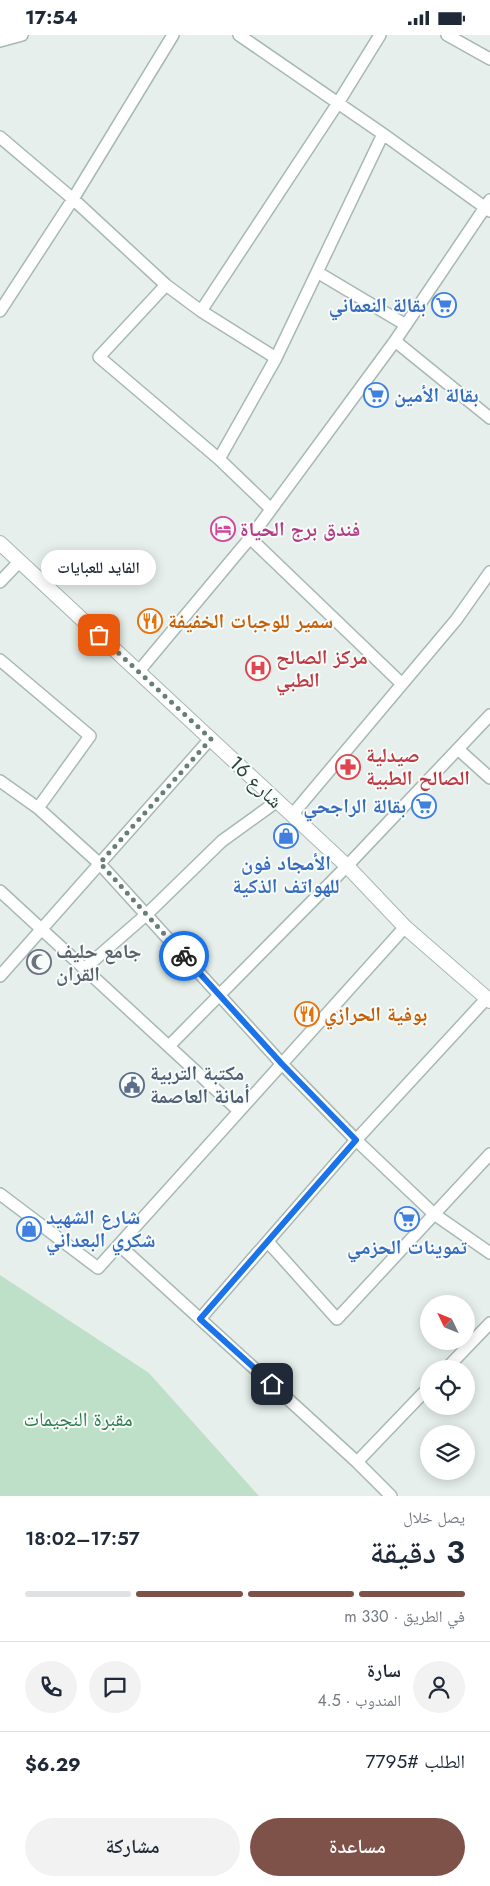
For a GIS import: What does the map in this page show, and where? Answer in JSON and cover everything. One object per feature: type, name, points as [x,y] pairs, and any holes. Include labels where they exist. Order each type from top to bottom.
[{"type":"street","points":[[0,41],[22,35]]},
{"type":"street","points":[[0,311],[73,199],[173,35]]},
{"type":"street","points":[[139,671],[250,538],[395,341],[488,206],[239,35]]},
{"type":"street","points":[[201,311],[338,103],[380,35]]},
{"type":"street","points":[[446,35],[490,59]]},
{"type":"street","points":[[218,459],[276,358],[383,134]]},
{"type":"street","points":[[0,137],[73,199],[166,285],[201,311],[276,358]]},
{"type":"street","points":[[317,272],[406,325]]},
{"type":"street","points":[[166,285],[99,357],[218,459],[271,509]]},
{"type":"street","points":[[395,341],[490,418]]},
{"type":"street","points":[[250,538],[402,684]]},
{"type":"street","name":"شارع 16","points":[[0,543],[139,671],[276,802],[347,866],[405,927],[488,999]]},
{"type":"street","points":[[0,582],[19,562]]},
{"type":"street","points":[[292,815],[456,620],[490,572]]},
{"type":"street","points":[[0,660],[90,736],[38,807]]},
{"type":"street","points":[[169,1046],[347,866],[459,750],[490,715]]},
{"type":"street","points":[[0,975],[211,739]]},
{"type":"street","points":[[459,750],[490,777]]},
{"type":"street","points":[[0,781],[38,807],[100,863],[282,1064],[356,1140],[434,1214],[490,1253]]},
{"type":"street","points":[[84,968],[147,915],[222,841],[276,802]]},
{"type":"street","points":[[0,891],[239,1111]]},
{"type":"street","points":[[0,1195],[98,1268],[405,927]]},
{"type":"street","points":[[200,1319],[356,1140],[488,999]]},
{"type":"street","points":[[268,1242],[337,1319],[490,1154]]},
{"type":"street","points":[[119,1245],[357,1462],[391,1496]]},
{"type":"street","points":[[455,1360],[490,1323]]},
{"type":"street","points":[[357,1462],[420,1396]]},
{"type":"green space","name":"مقبرة النجيمات","points":[[0,1275],[149,1373],[259,1496],[0,1496]]},
{"type":"way so far","points":[[99,635],[211,739],[100,863],[184,956]]},
{"type":"place","name":"بقالة النعماني","points":[[444,305]]},
{"type":"place","name":"بقالة الأمين","points":[[376,395]]},
{"type":"place","name":"فندق برج الحياة","points":[[223,529]]},
{"type":"place","name":"سمير للوجبات الخفيفة","points":[[150,621]]},
{"type":"place","name":"الفايد للعبايات","points":[[99,635]]},
{"type":"place","name":"مركز الصالح الطبي","points":[[258,668]]},
{"type":"place","name":"صيدلية الصالح الطبية","points":[[348,767]]},
{"type":"place","name":"بقالة الراجحي","points":[[424,806]]},
{"type":"place","name":"الأمجاد فون للهواتف الذكية","points":[[286,836]]},
{"type":"place","name":"جامع حليف القران","points":[[39,962]]},
{"type":"place","name":"بوفية الحرازي","points":[[307,1014]]},
{"type":"place","name":"مكتبة التربية أمانة العاصمة","points":[[132,1085]]},
{"type":"place","name":"تموينات الحزمي","points":[[407,1219]]},
{"type":"place","name":"شارع الشهيد شكري البعداني","points":[[29,1229]]},
{"type":"route","points":[[184,956],[282,1064],[356,1140],[200,1319],[272,1384]]}]
